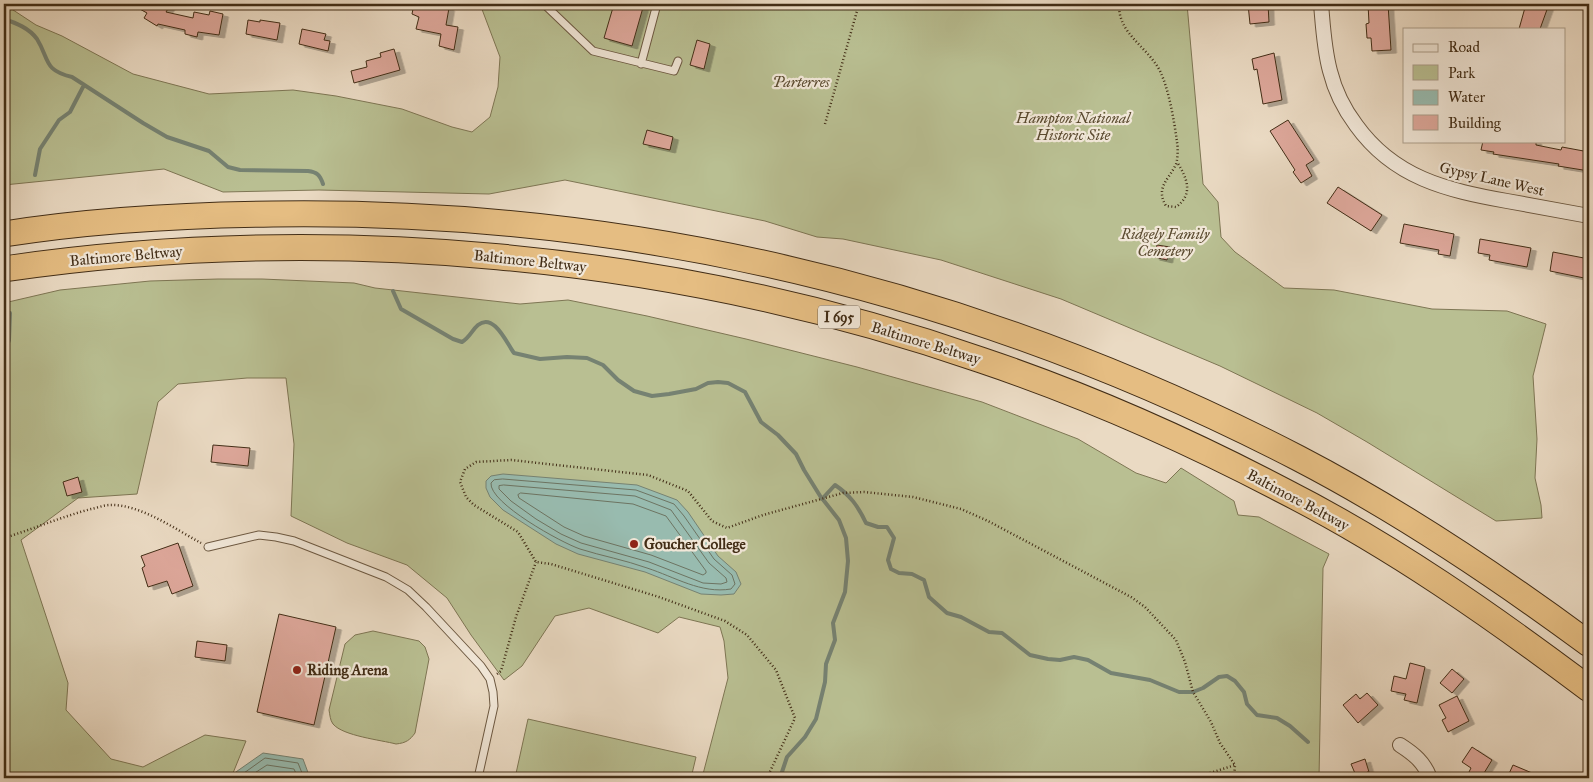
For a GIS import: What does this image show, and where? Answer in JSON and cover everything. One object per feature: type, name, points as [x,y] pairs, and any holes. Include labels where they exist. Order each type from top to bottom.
[{"type":"highway","name":"I 695","points":[[4,234],[131,219],[225,214],[331,213],[433,216],[538,225],[626,237],[703,250],[814,274],[902,298],[1001,330],[1088,362],[1166,394],[1235,426],[1309,464],[1444,543],[1536,604],[1589,644]]},
{"type":"highway","name":"Baltimore Beltway","points":[[4,269],[134,254],[227,249],[331,248],[430,251],[533,260],[620,272],[700,285],[808,309],[981,359],[1067,391],[1153,428],[1287,492],[1336,519],[1437,580],[1513,632],[1589,689]]},
{"type":"street","name":"Gypsy Lane West","points":[[1321,4],[1327,58],[1338,94],[1358,128],[1377,150],[1392,163],[1408,173],[1440,187],[1477,196],[1589,216]]},
{"type":"street","points":[[1400,745],[1422,761],[1430,778]]},
{"type":"lane","points":[[641,64],[657,4]]},
{"type":"lane","points":[[546,6],[593,51],[674,71],[678,61]]},
{"type":"lane","points":[[208,547],[259,535],[276,537],[386,577],[408,590],[481,666],[490,679],[494,706],[478,778]]},
{"type":"path","points":[[825,124],[859,4]]},
{"type":"path","points":[[1118,4],[1122,23],[1153,59],[1160,71],[1166,91],[1177,143],[1177,162],[1185,175],[1187,187],[1186,196],[1182,202],[1176,207],[1166,206],[1162,199],[1162,190],[1165,180],[1177,162]]},
{"type":"path","points":[[536,562],[518,532],[466,497],[460,482],[465,470],[476,462],[511,460],[648,475],[688,491],[712,521],[726,528],[763,515],[843,494],[864,492],[913,497],[961,509],[988,521],[1081,570],[1131,597],[1145,607],[1176,640],[1185,662],[1193,692],[1211,722],[1220,743],[1236,765],[1234,778]]},
{"type":"path","points":[[4,538],[65,516],[110,505],[131,508],[154,517],[208,547]]},
{"type":"path","points":[[490,679],[501,671],[516,617],[536,562]]},
{"type":"path","points":[[536,562],[551,564],[659,597],[725,621],[747,635],[776,670],[795,718],[767,778]]},
{"type":"path","points":[[1205,778],[1210,773],[1236,765]]},
{"type":"green space","points":[[4,4],[36,25],[62,36],[133,74],[209,94],[293,90],[336,96],[402,109],[472,132],[490,117],[498,87],[500,57],[480,4],[1187,4],[1203,184],[1218,202],[1221,237],[1235,252],[1284,288],[1334,290],[1432,309],[1507,311],[1546,324],[1533,376],[1537,439],[1535,478],[1542,518],[1496,521],[1317,413],[1220,366],[1061,299],[941,260],[843,239],[817,237],[765,221],[565,180],[489,194],[319,190],[223,192],[164,169],[4,185]]},
{"type":"green space","name":"Goucher College","points":[[218,279],[354,283],[375,288],[520,304],[568,300],[746,339],[857,367],[982,402],[1078,439],[1136,473],[1166,483],[1181,468],[1234,501],[1238,515],[1259,517],[1329,554],[1323,568],[1319,778],[702,778],[728,678],[724,641],[720,627],[679,617],[658,633],[589,608],[555,616],[522,666],[504,680],[447,598],[407,565],[347,543],[291,516],[294,444],[286,378],[247,378],[178,384],[158,402],[137,494],[78,498],[21,540],[68,683],[66,710],[111,759],[143,767],[205,735],[246,741],[231,778],[4,778],[4,303],[60,290],[150,281]]},
{"type":"green space","points":[[373,631],[419,641],[425,647],[429,659],[415,733],[402,743],[396,744],[353,735],[338,728],[331,719],[329,710],[345,644],[355,635]]},
{"type":"green space","points":[[528,719],[696,757],[691,778],[515,778]]},
{"type":"water","points":[[503,474],[637,485],[677,500],[688,512],[718,556],[736,572],[741,584],[734,594],[701,594],[645,572],[578,554],[556,544],[503,510],[490,497],[486,488],[486,481],[491,476]]},
{"type":"water","points":[[263,753],[303,759],[310,778],[231,778],[233,774]]},
{"type":"building","points":[[131,4],[171,4],[166,12],[193,18],[194,12],[209,15],[210,11],[223,14],[219,35],[198,32],[197,37],[185,34],[185,30],[158,24],[157,26],[144,18],[147,13]]},
{"type":"building","points":[[414,4],[435,4],[449,8],[446,25],[458,27],[454,50],[439,46],[441,34],[416,29],[419,17],[412,14]]},
{"type":"building","points":[[614,4],[644,4],[632,46],[604,38]]},
{"type":"building","points":[[1248,4],[1268,4],[1269,22],[1250,24]]},
{"type":"building","points":[[1368,4],[1388,4],[1391,50],[1372,51],[1371,38],[1367,38],[1366,24],[1369,23]]},
{"type":"building","points":[[1526,4],[1549,4],[1540,28],[1519,28]]},
{"type":"building","points":[[248,20],[280,23],[277,40],[246,34]]},
{"type":"building","points":[[302,29],[326,34],[324,40],[330,41],[328,51],[299,44]]},
{"type":"building","points":[[697,40],[710,44],[704,69],[690,65]]},
{"type":"building","points":[[394,49],[400,70],[354,83],[351,71],[367,67],[366,61],[381,57],[380,53]]},
{"type":"building","points":[[1274,53],[1282,100],[1263,104],[1257,69],[1254,70],[1252,59]]},
{"type":"building","points":[[1288,120],[1314,160],[1306,165],[1312,176],[1301,183],[1293,172],[1295,170],[1270,131]]},
{"type":"building","points":[[647,130],[673,137],[670,150],[643,144]]},
{"type":"building","points":[[1483,142],[1536,142],[1536,145],[1561,150],[1562,147],[1589,152],[1589,171],[1558,166],[1559,164],[1493,154],[1494,152],[1481,150]]},
{"type":"building","points":[[1338,187],[1382,215],[1371,231],[1327,203]]},
{"type":"building","points":[[1404,224],[1454,234],[1450,256],[1438,254],[1439,250],[1400,243]]},
{"type":"building","points":[[1480,239],[1531,248],[1527,267],[1489,260],[1490,255],[1478,253]]},
{"type":"building","points":[[1157,245],[1170,247],[1167,260],[1154,257]]},
{"type":"building","points":[[1553,252],[1589,259],[1589,279],[1550,271]]},
{"type":"building","points":[[213,445],[250,448],[248,466],[211,462]]},
{"type":"building","points":[[78,477],[82,492],[67,496],[63,482]]},
{"type":"building","points":[[178,543],[193,586],[172,594],[167,581],[148,587],[142,568],[145,566],[141,556]]},
{"type":"building","name":"Riding Arena","points":[[279,614],[336,627],[314,725],[257,712]]},
{"type":"building","points":[[197,641],[227,645],[225,661],[195,657]]},
{"type":"building","points":[[1410,663],[1425,667],[1417,703],[1404,700],[1406,694],[1391,691],[1394,676],[1406,679]]},
{"type":"building","points":[[1452,669],[1464,679],[1452,693],[1440,683]]},
{"type":"building","points":[[1367,693],[1378,705],[1358,723],[1343,705],[1356,694],[1360,699]]},
{"type":"building","points":[[1457,696],[1469,721],[1448,732],[1442,720],[1446,718],[1439,705]]},
{"type":"building","points":[[1472,747],[1492,760],[1481,778],[1469,772],[1471,768],[1462,762]]},
{"type":"building","points":[[1365,759],[1370,778],[1357,778],[1351,764]]},
{"type":"building","points":[[1513,765],[1544,778],[1507,778]]},
{"type":"waterway","points":[[4,19],[22,26],[34,35],[48,63],[56,71],[72,77],[167,137],[209,151],[228,167],[240,170],[311,171],[318,174],[323,184]]},
{"type":"waterway","points":[[35,175],[40,149],[59,120],[70,112],[84,85]]},
{"type":"waterway","points":[[393,291],[401,309],[453,339],[462,342],[478,325],[484,322],[489,323],[495,326],[514,353],[540,359],[587,358],[603,365],[618,380],[634,391],[652,396],[696,389],[708,383],[728,383],[745,392],[761,422],[778,435],[796,454],[822,499],[835,485],[853,501],[866,523],[878,527],[887,527],[894,538],[888,560],[891,569],[899,573],[912,574],[924,580],[929,597],[947,613],[961,617],[989,632],[1002,633],[1030,655],[1048,659],[1060,660],[1074,657],[1088,660],[1111,673],[1150,680],[1179,692],[1193,692],[1203,688],[1219,677],[1227,676],[1235,681],[1244,692],[1247,704],[1257,715],[1277,718],[1290,726],[1308,742]]},
{"type":"waterway","points":[[4,354],[9,340],[10,313]]},
{"type":"waterway","points":[[780,778],[787,757],[805,737],[816,719],[825,682],[826,664],[835,640],[833,623],[845,592],[848,561],[846,538],[839,520],[821,497]]},
{"type":"place","name":"Goucher College","points":[[634,544]]},
{"type":"place","name":"Riding Arena","points":[[297,670]]},
{"type":"park label","name":"Parterres","points":[[801,82]]},
{"type":"park label","name":"Hampton National Historic Site","points":[[1073,126]]},
{"type":"park label","name":"Ridgely Family Cemetery","points":[[1165,242]]}]
